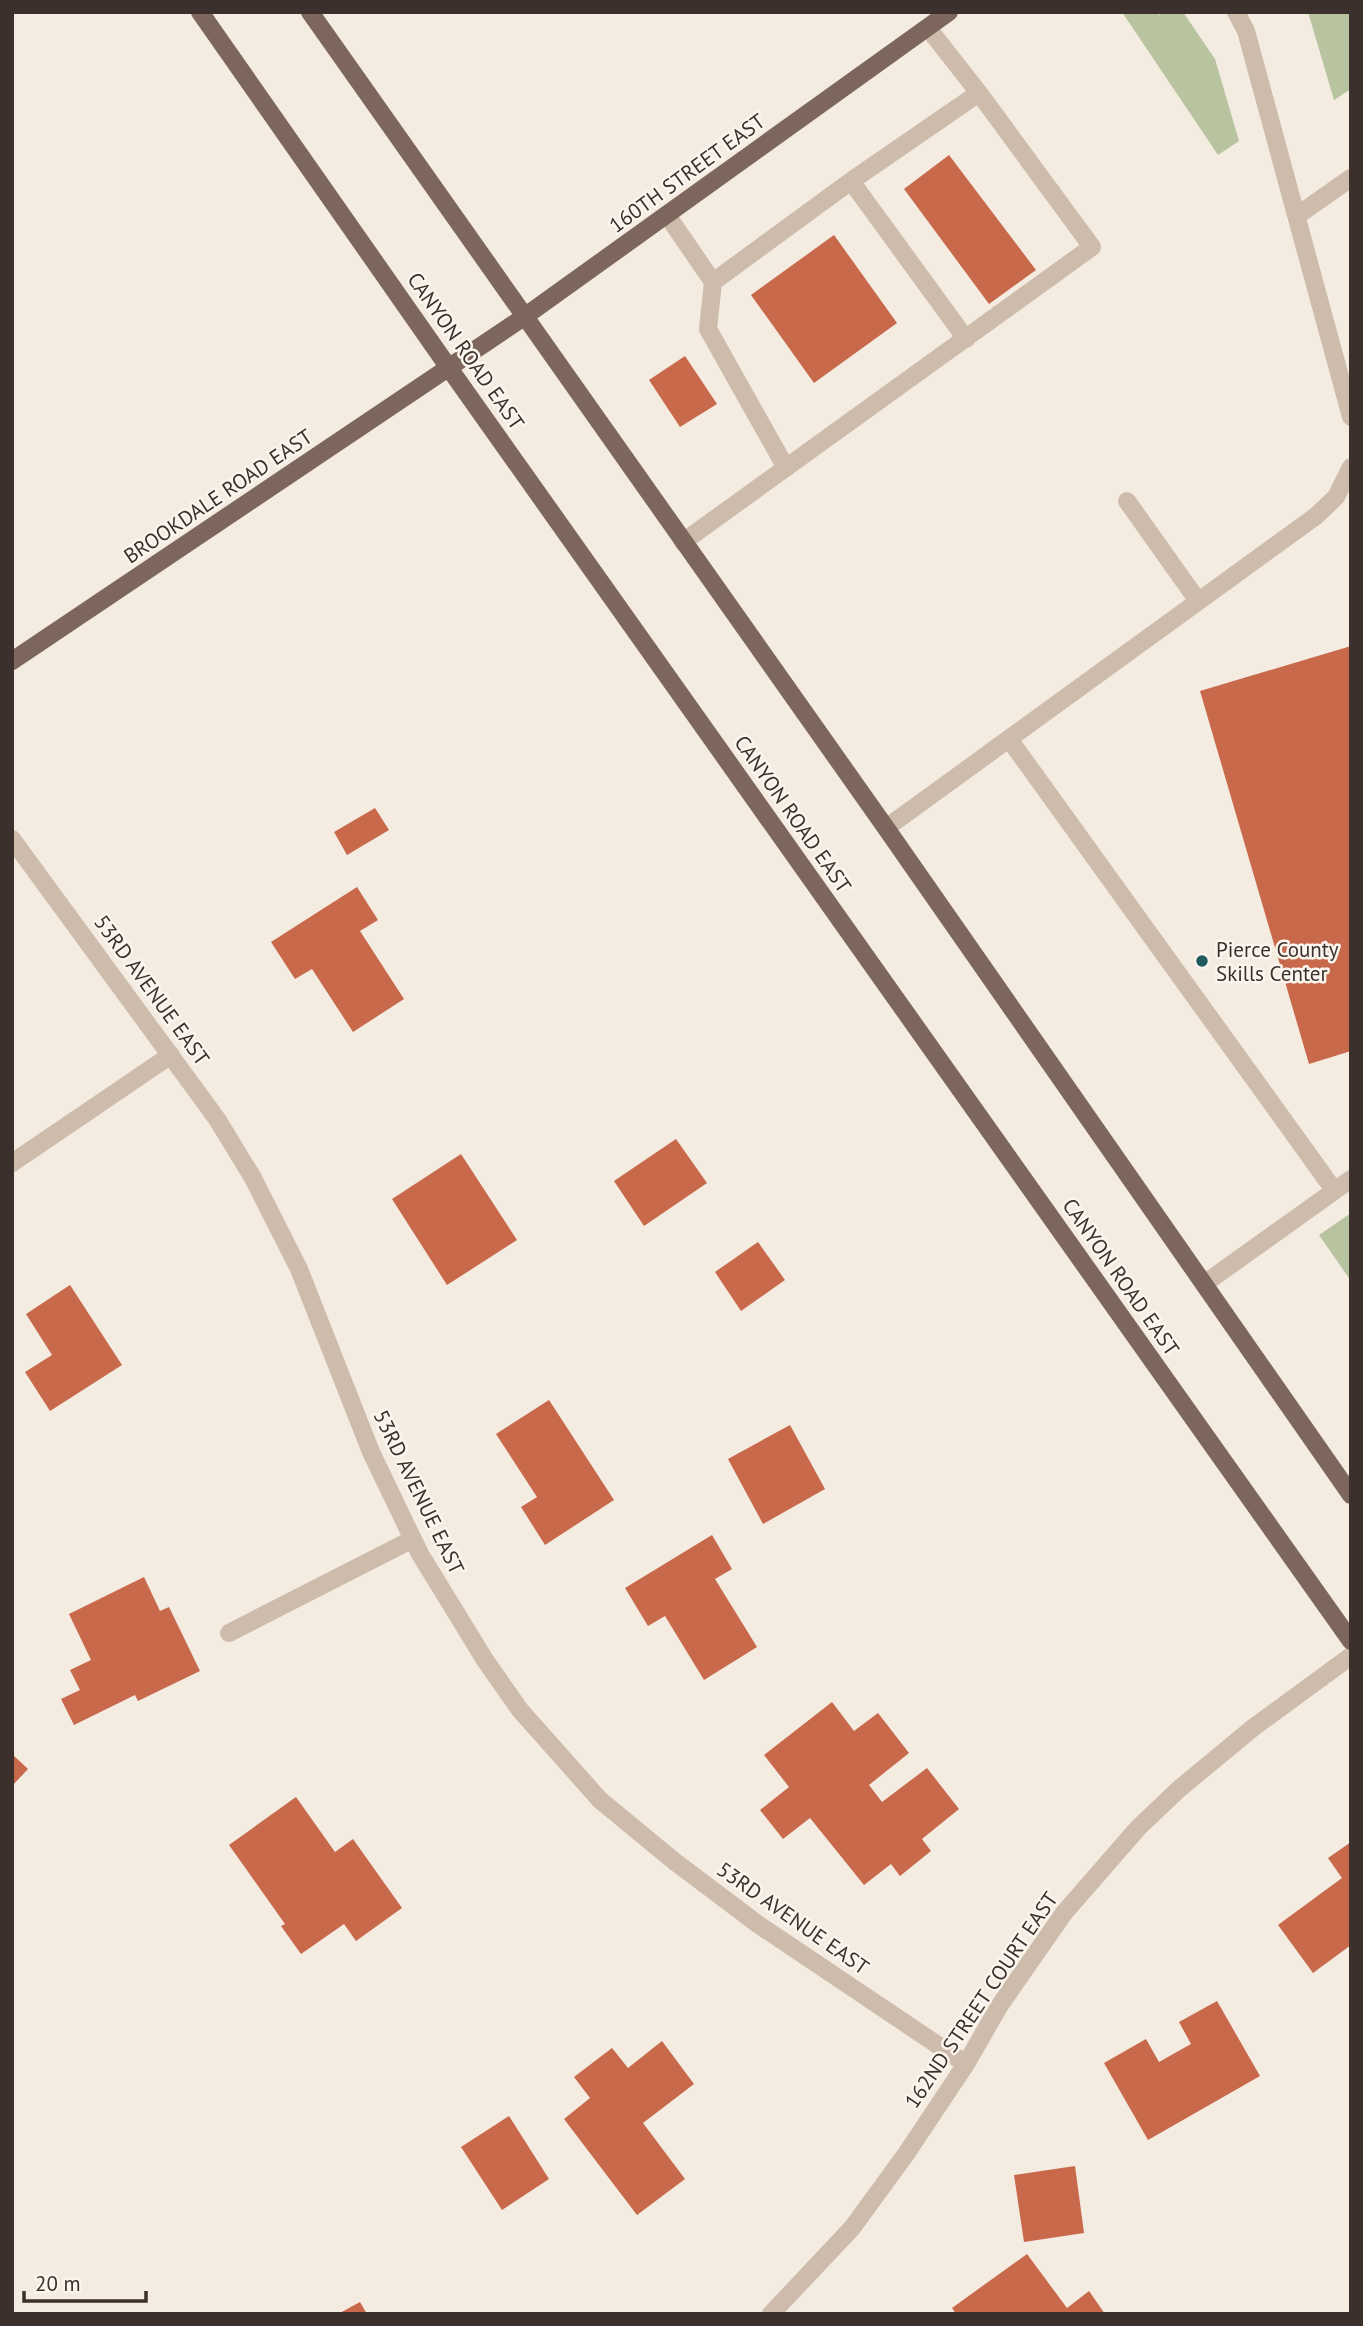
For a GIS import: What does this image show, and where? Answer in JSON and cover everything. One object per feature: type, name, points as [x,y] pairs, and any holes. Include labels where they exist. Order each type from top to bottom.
[{"type":"main road","name":"CANYON ROAD EAST","points":[[201,12],[449,368],[1351,1641]]},
{"type":"main road","points":[[310,12],[886,828],[1351,1494]]},
{"type":"main road","name":"160TH STREET EAST","points":[[449,368],[949,12]]},
{"type":"main road","name":"BROOKDALE ROAD EAST","points":[[12,661],[449,368]]},
{"type":"street","points":[[1236,12],[1246,31],[1351,416]]},
{"type":"street","points":[[683,542],[1092,247],[928,28]]},
{"type":"street","points":[[713,282],[851,181],[979,93]]},
{"type":"street","points":[[1297,215],[1351,178]]},
{"type":"street","points":[[851,181],[966,339]]},
{"type":"street","points":[[667,215],[713,282],[708,329],[786,468]]},
{"type":"street","points":[[886,828],[1316,516],[1336,497],[1351,467]]},
{"type":"street","points":[[1127,501],[1199,601]]},
{"type":"street","points":[[1009,738],[1334,1190]]},
{"type":"street","name":"53RD AVENUE EAST","points":[[12,839],[217,1119],[253,1178],[299,1269],[371,1452],[413,1539],[485,1660],[520,1710],[600,1800],[674,1861],[759,1925],[966,2064]]},
{"type":"street","points":[[12,1163],[171,1055]]},
{"type":"street","points":[[1204,1284],[1351,1179]]},
{"type":"street","points":[[229,1633],[413,1539]]},
{"type":"street","name":"162ND STREET COURT EAST","points":[[771,2314],[852,2228],[906,2154],[966,2064],[1000,2005],[1064,1913],[1138,1828],[1179,1788],[1254,1727],[1351,1656]]},
{"type":"green space","points":[[1122,12],[1157,12],[1159,15],[1163,12],[1183,12],[1215,59],[1239,141],[1218,155]]},
{"type":"green space","points":[[1308,12],[1351,12],[1351,89],[1334,100]]},
{"type":"green space","points":[[1351,1213],[1351,1281],[1319,1235]]},
{"type":"building","points":[[949,155],[1036,270],[989,304],[904,189]]},
{"type":"building","points":[[834,235],[897,323],[814,383],[751,295]]},
{"type":"building","points":[[685,356],[717,404],[680,427],[649,380]]},
{"type":"building","points":[[1351,646],[1351,1051],[1309,1064],[1200,691]]},
{"type":"building","points":[[375,808],[389,830],[347,855],[334,832]]},
{"type":"building","points":[[357,887],[378,920],[360,931],[404,999],[353,1032],[312,969],[295,979],[271,942]]},
{"type":"building","points":[[676,1139],[707,1183],[644,1226],[614,1181]]},
{"type":"building","points":[[461,1154],[517,1240],[447,1285],[392,1199]]},
{"type":"building","points":[[758,1242],[785,1280],[741,1311],[715,1272]]},
{"type":"building","points":[[70,1285],[122,1365],[50,1411],[25,1372],[52,1355],[26,1314]]},
{"type":"building","points":[[549,1400],[614,1500],[545,1545],[521,1507],[537,1497],[496,1434]]},
{"type":"building","points":[[790,1425],[825,1489],[763,1524],[728,1459]]},
{"type":"building","points":[[712,1535],[732,1569],[715,1579],[757,1647],[704,1680],[665,1616],[648,1626],[625,1588]]},
{"type":"building","points":[[144,1577],[160,1611],[169,1607],[200,1671],[138,1701],[135,1695],[74,1725],[61,1699],[80,1690],[70,1670],[91,1660],[69,1614]]},
{"type":"building","points":[[832,1702],[854,1731],[878,1713],[909,1753],[869,1785],[882,1802],[927,1768],[959,1809],[922,1839],[931,1851],[900,1876],[891,1864],[864,1885],[810,1818],[783,1839],[760,1810],[789,1787],[764,1755]]},
{"type":"building","points":[[12,1754],[28,1769],[12,1786]]},
{"type":"building","points":[[296,1797],[335,1852],[353,1839],[402,1908],[356,1941],[344,1924],[301,1954],[281,1926],[285,1924],[229,1845]]},
{"type":"building","points":[[1351,1842],[1351,1945],[1313,1973],[1278,1925],[1342,1878],[1328,1858]]},
{"type":"building","points":[[1217,2001],[1260,2076],[1148,2140],[1104,2063],[1146,2039],[1159,2062],[1191,2044],[1179,2022]]},
{"type":"building","points":[[662,2041],[694,2084],[643,2123],[685,2179],[637,2215],[564,2119],[590,2098],[574,2077],[612,2048],[628,2068]]},
{"type":"building","points":[[509,2116],[549,2179],[502,2210],[461,2147]]},
{"type":"building","points":[[1075,2166],[1084,2233],[1024,2242],[1014,2175]]},
{"type":"building","points":[[1027,2254],[1067,2308],[1089,2291],[1105,2314],[956,2314],[952,2308]]},
{"type":"building","points":[[360,2302],[367,2314],[338,2314]]},
{"type":"place","name":"Pierce County Skills Center","points":[[1202,961]]}]
